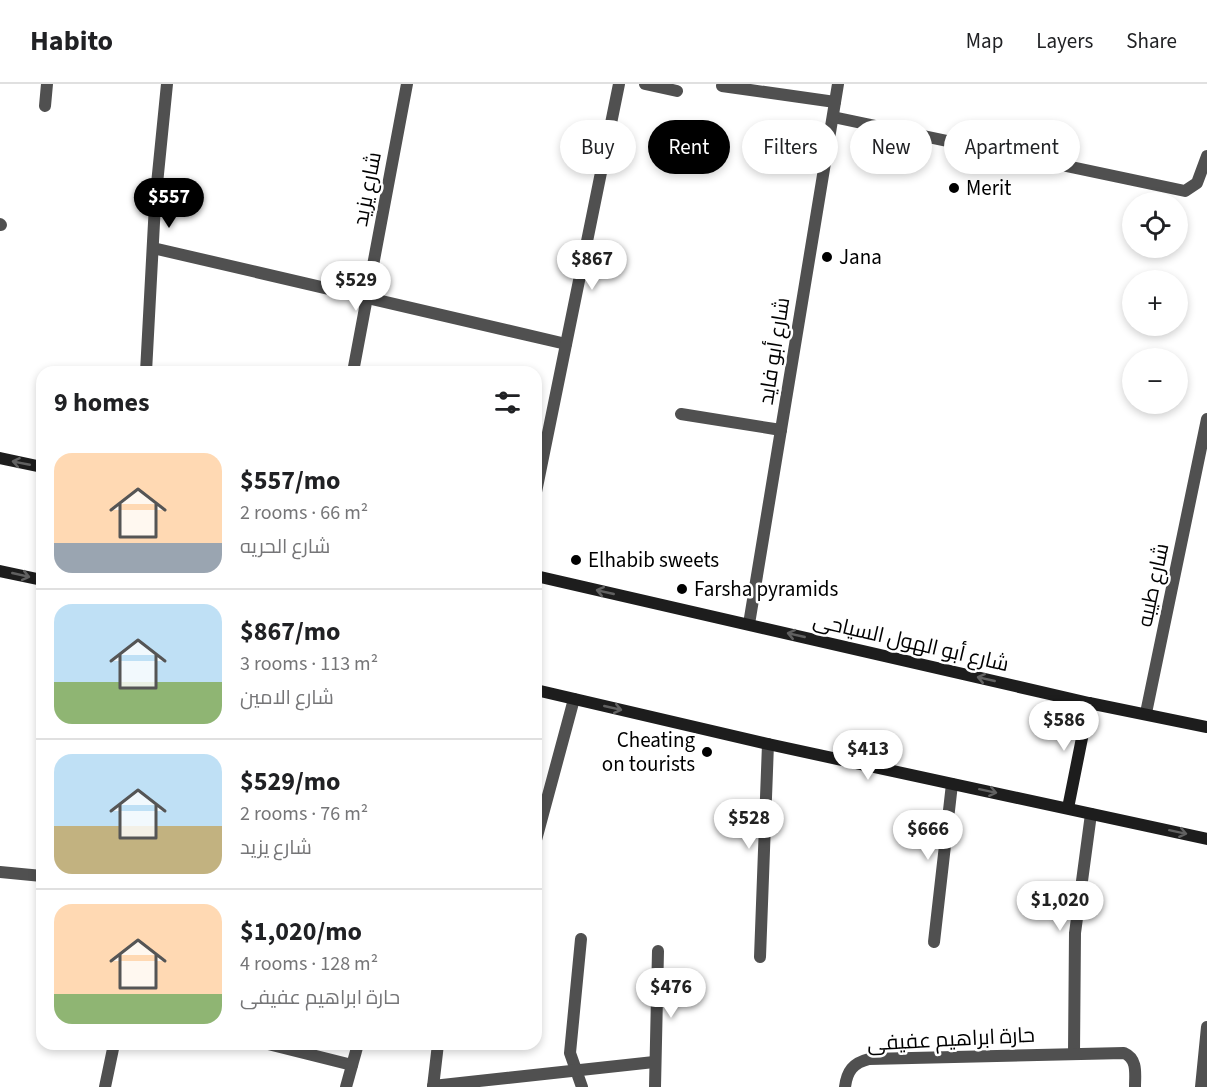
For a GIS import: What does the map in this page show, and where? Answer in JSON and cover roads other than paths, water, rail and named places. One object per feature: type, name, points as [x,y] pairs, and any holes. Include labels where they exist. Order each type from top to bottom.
[{"type":"main road","points":[[0,458],[36,466]]},
{"type":"main road","points":[[0,570],[36,579]]},
{"type":"main road","name":"شارع أبو الهول السياحى","points":[[542,577],[1089,703],[1207,727]]},
{"type":"main road","points":[[542,691],[768,744],[1207,838]]},
{"type":"main road","points":[[1068,808],[1089,703]]},
{"type":"street","points":[[45,106],[47,84]]},
{"type":"street","points":[[146,366],[153,248],[167,84]]},
{"type":"street","name":"شارع يزيد","points":[[354,366],[407,84]]},
{"type":"street","points":[[542,462],[619,84]]},
{"type":"street","points":[[645,84],[677,91]]},
{"type":"street","name":"شارع أبو فايد","points":[[749,624],[838,84]]},
{"type":"street","points":[[722,86],[835,102]]},
{"type":"street","points":[[833,117],[1180,190],[1194,187],[1207,156]]},
{"type":"street","points":[[153,248],[566,344]]},
{"type":"street","points":[[681,414],[781,430]]},
{"type":"street","name":"شارع طيبه","points":[[1146,713],[1202,467],[1207,419]]},
{"type":"street","points":[[542,818],[574,699]]},
{"type":"street","points":[[760,957],[768,744]]},
{"type":"street","points":[[934,942],[952,784]]},
{"type":"street","points":[[1074,1053],[1075,933],[1091,814]]},
{"type":"street","points":[[0,872],[36,875]]},
{"type":"street","points":[[581,939],[570,1053],[582,1087]]},
{"type":"street","points":[[655,1087],[658,951]]},
{"type":"street","points":[[1201,1087],[1207,1027]]},
{"type":"street","points":[[105,1087],[113,1050]]},
{"type":"street","points":[[292,1050],[352,1065]]},
{"type":"street","points":[[346,1087],[356,1050]]},
{"type":"street","points":[[437,1050],[433,1086],[654,1062]]},
{"type":"street","name":"حارة ابراهيم عفيفى","points":[[845,1087],[846,1077],[851,1068],[869,1059],[1074,1053],[1124,1053],[1130,1056],[1134,1064],[1135,1087]]},
{"type":"place","name":"Merit","points":[[954,188]]},
{"type":"place","name":"Jana","points":[[827,257]]},
{"type":"place","name":"Elhabib sweets","points":[[576,560]]},
{"type":"place","name":"Farsha pyramids","points":[[682,589]]},
{"type":"place","name":"Cheating on tourists","points":[[707,752]]}]
